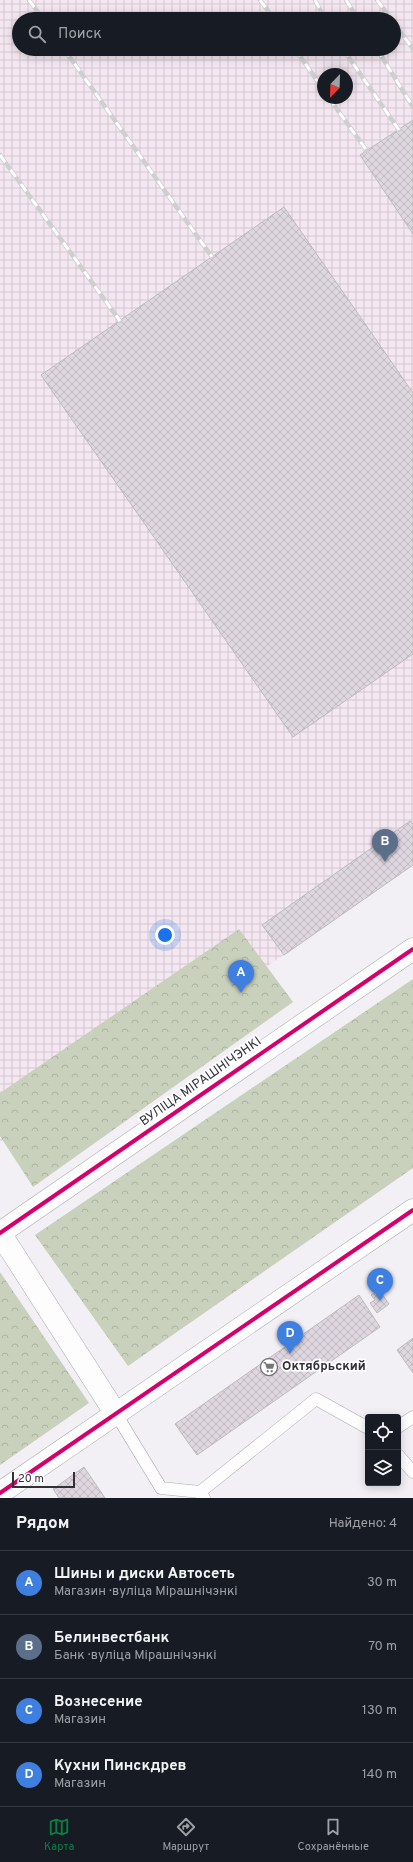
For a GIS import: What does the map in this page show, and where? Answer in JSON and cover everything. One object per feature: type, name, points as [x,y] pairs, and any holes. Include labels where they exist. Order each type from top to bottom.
[{"type":"street","name":"ВУЛІЦА МІРАШНІЧЭНКІ","points":[[0,1233],[413,949]]},
{"type":"street","points":[[0,1493],[413,1210]]},
{"type":"street","points":[[0,1233],[116,1414]]},
{"type":"lane","points":[[116,1414],[161,1488],[202,1495],[316,1399],[365,1426]]},
{"type":"lane","points":[[401,1425],[413,1417]]},
{"type":"lane","points":[[401,1458],[413,1472]]},
{"type":"shaded area","points":[[0,0],[413,0],[413,865],[284,955],[0,1142]]},
{"type":"green space","points":[[239,929],[293,1002],[33,1187],[0,1136],[0,1093]]},
{"type":"green space","points":[[413,979],[413,1168],[128,1366],[35,1235]]},
{"type":"green space","points":[[0,1272],[89,1403],[0,1465]]},
{"type":"building","points":[[413,120],[413,234],[360,155]]},
{"type":"building","points":[[284,207],[413,393],[413,654],[293,737],[41,375]]},
{"type":"building","points":[[410,821],[413,824],[413,865],[284,955],[262,925]]},
{"type":"building","points":[[379,1290],[389,1304],[377,1313],[370,1303],[375,1300],[371,1295]]},
{"type":"building","points":[[359,1295],[380,1327],[197,1455],[175,1424]]},
{"type":"building","points":[[413,1338],[413,1373],[397,1350]]},
{"type":"building","points":[[84,1467],[105,1498],[59,1498],[53,1489]]},
{"type":"railway","points":[[29,0],[38,12]]},
{"type":"railway","points":[[260,0],[269,12]]},
{"type":"railway","points":[[315,0],[321,12]]},
{"type":"railway","points":[[346,0],[354,12]]},
{"type":"railway","points":[[377,0],[386,12]]},
{"type":"railway","points":[[401,33],[413,49]]},
{"type":"railway","points":[[69,56],[212,257]]},
{"type":"railway","points":[[300,56],[317,80]]},
{"type":"railway","points":[[348,56],[399,130]]},
{"type":"railway","points":[[381,56],[413,107]]},
{"type":"railway","points":[[333,104],[367,151]]},
{"type":"railway","points":[[0,155],[120,321]]},
{"type":"cycle path","points":[[0,1233],[413,949]]},
{"type":"cycle path","points":[[0,1493],[413,1210]]},
{"type":"place","name":"Белинвестбанк","points":[[385,862]]},
{"type":"place","name":"Шины и диски Автосеть","points":[[241,993]]},
{"type":"place","name":"Вознесение","points":[[380,1301]]},
{"type":"place","name":"Кухни Пинскдрев","points":[[290,1354]]},
{"type":"place","name":"Октябрьский","points":[[269,1367]]}]
